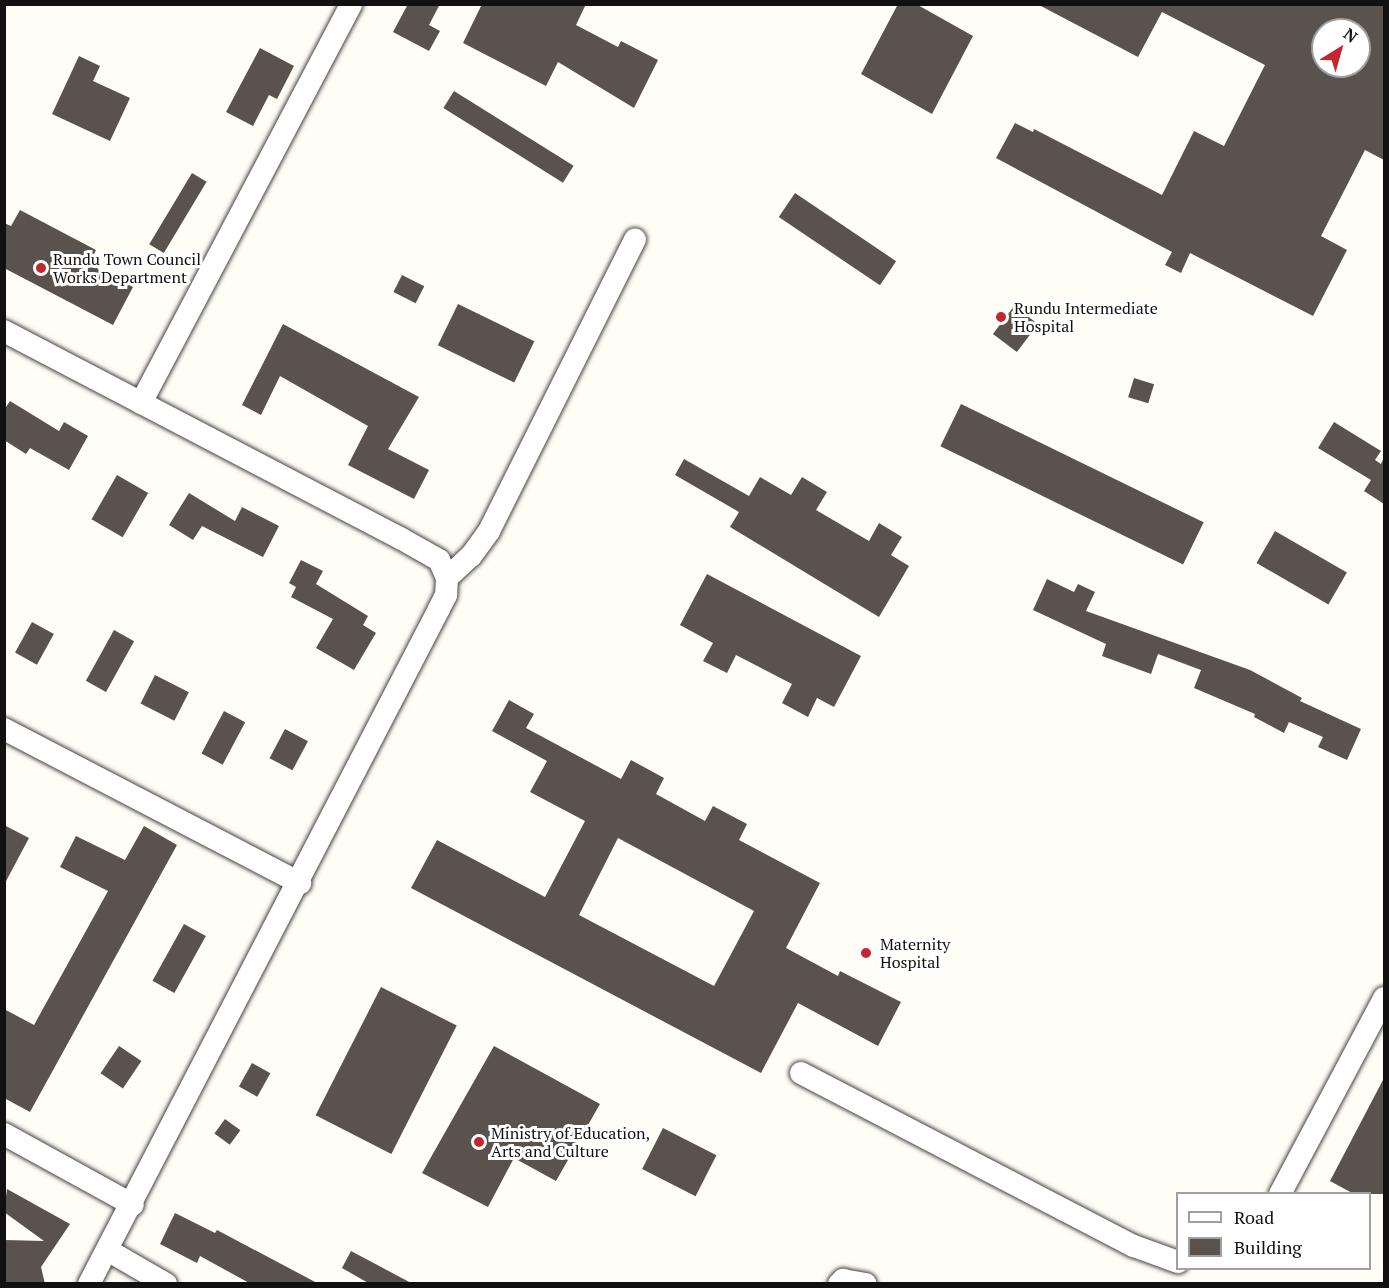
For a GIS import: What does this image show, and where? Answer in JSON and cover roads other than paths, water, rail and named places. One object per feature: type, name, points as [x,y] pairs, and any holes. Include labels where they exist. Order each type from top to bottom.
[{"type":"street","points":[[141,403],[351,4]]},
{"type":"street","points":[[89,1284],[109,1251],[300,883],[442,602],[447,578],[489,531],[635,239]]},
{"type":"street","points":[[4,331],[439,560],[447,578]]},
{"type":"street","points":[[4,729],[300,883]]},
{"type":"street","points":[[1281,1192],[1384,998]]},
{"type":"street","points":[[801,1073],[1134,1246],[1176,1261]]},
{"type":"street","points":[[4,1134],[133,1205]]},
{"type":"street","points":[[109,1251],[166,1284]]},
{"type":"street","points":[[839,1284],[843,1280],[866,1284]]},
{"type":"place","name":"Rundu Town Council Works Department","points":[[41,268]]},
{"type":"place","name":"Rundu Intermediate Hospital","points":[[1001,317]]},
{"type":"place","name":"Maternity Hospital","points":[[866,953]]},
{"type":"place","name":"Ministry of Education, Arts and Culture","points":[[479,1142]]}]
